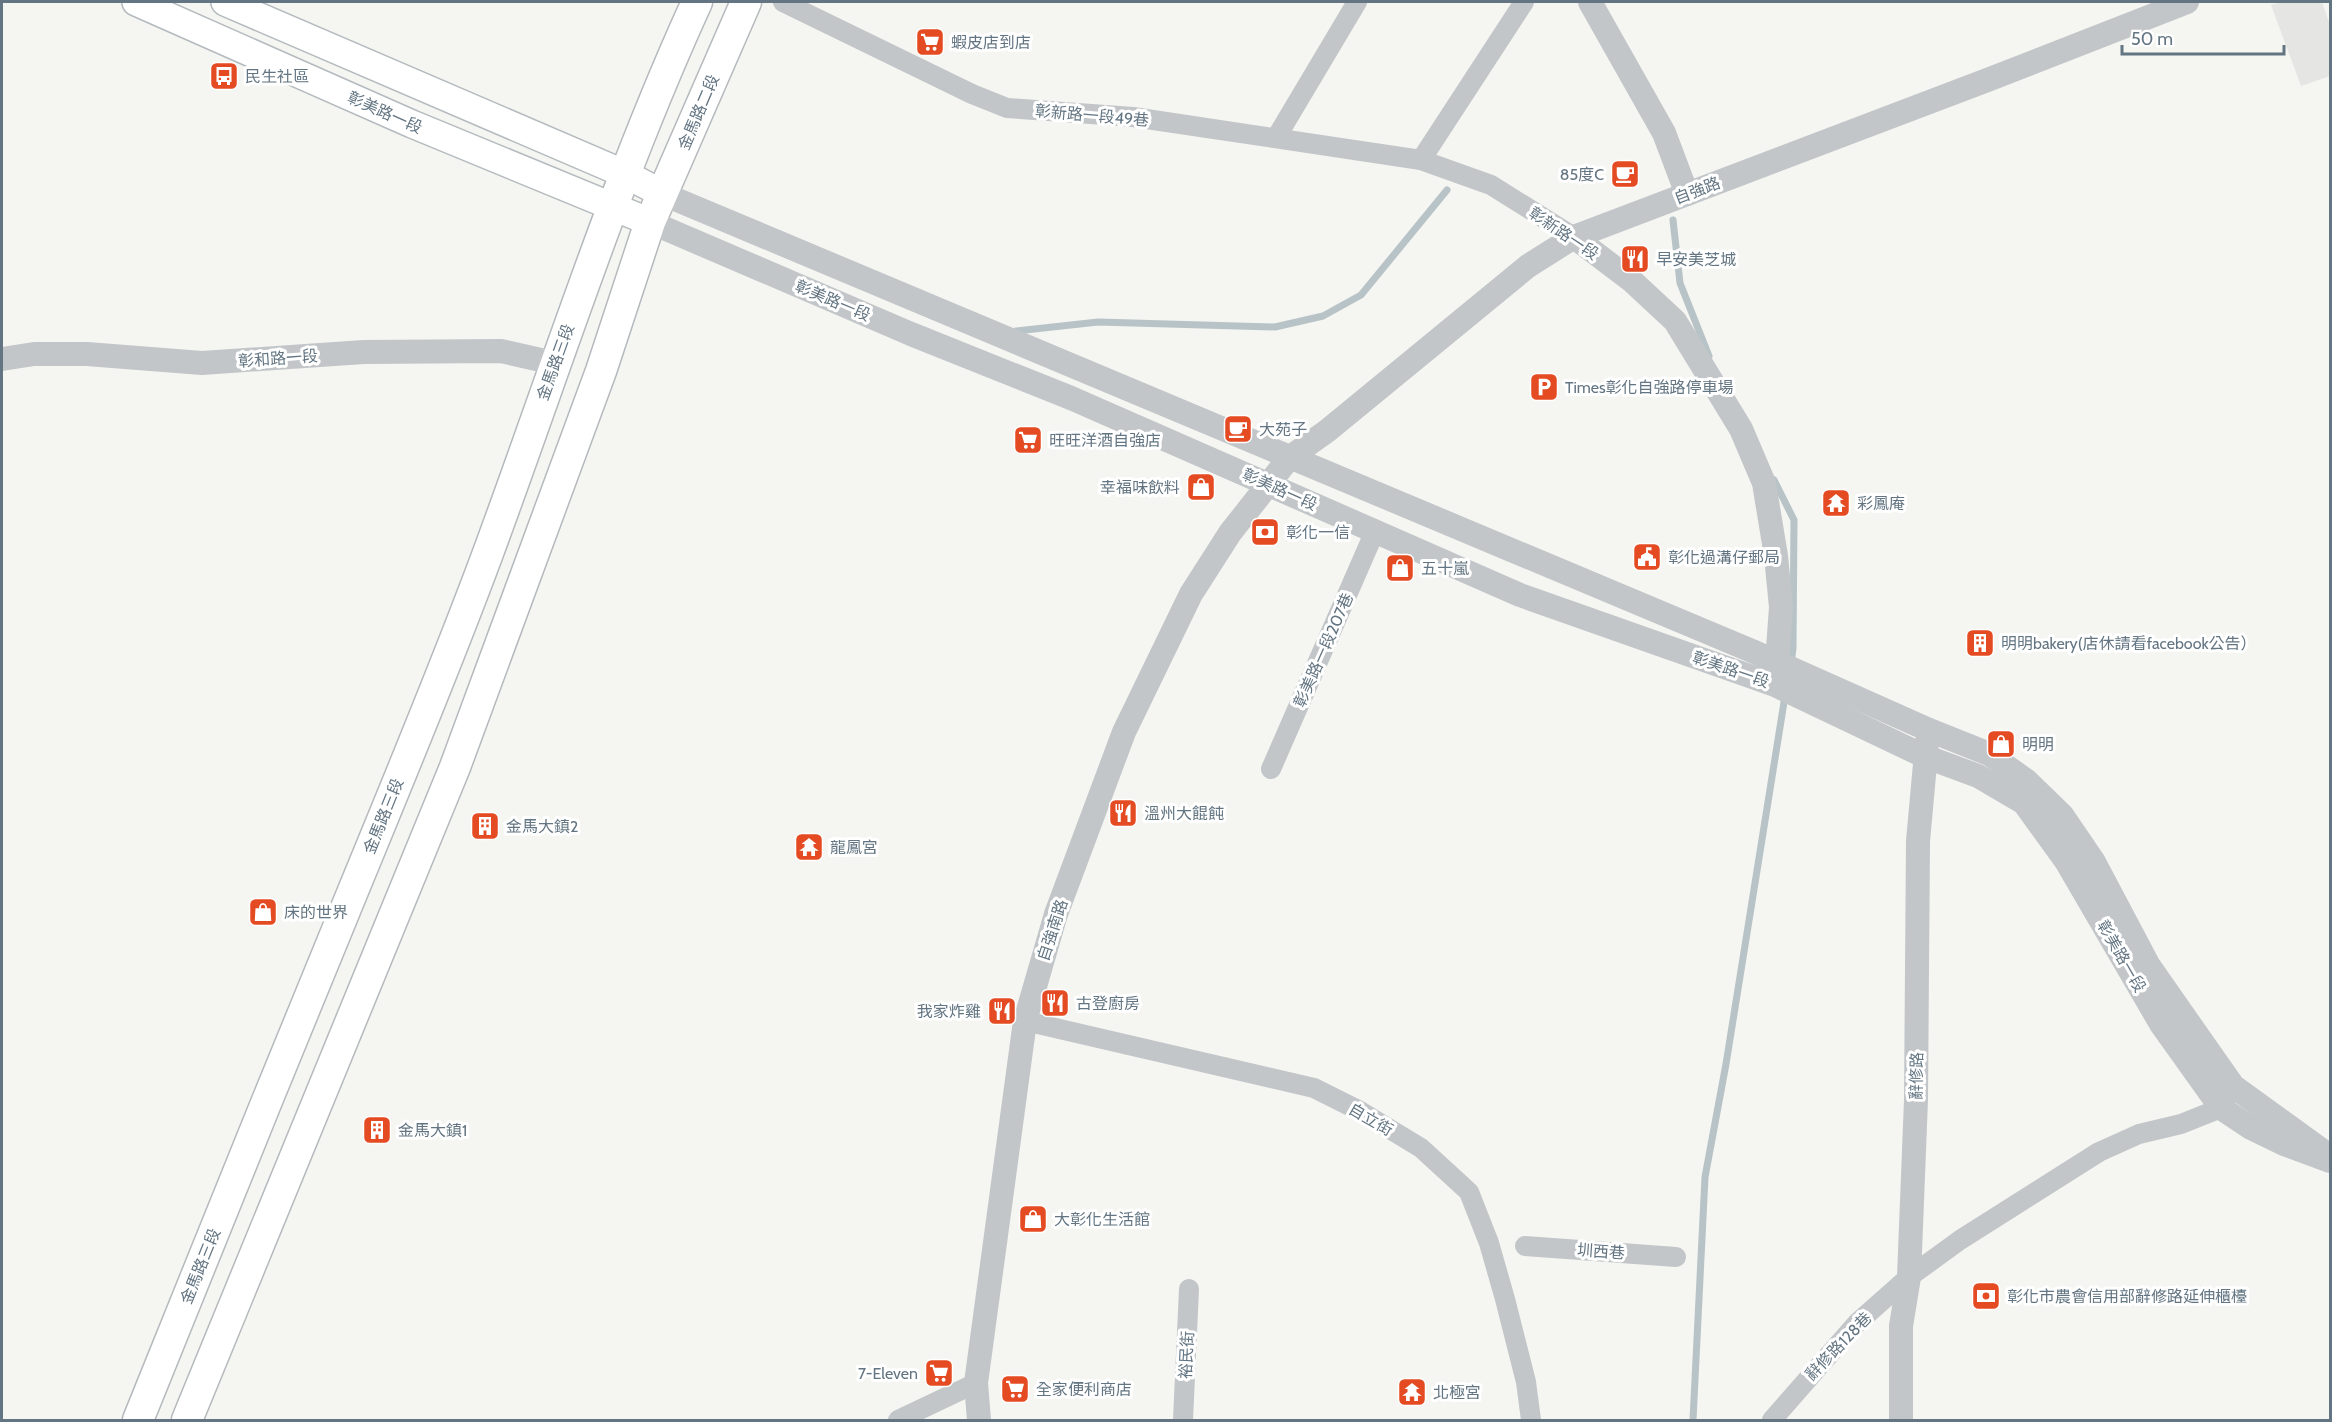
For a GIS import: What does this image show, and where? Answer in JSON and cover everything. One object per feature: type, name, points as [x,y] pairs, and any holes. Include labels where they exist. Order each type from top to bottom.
[{"type":"main road","name":"彰美路一段","points":[[136,2],[412,124],[650,222]]},
{"type":"main road","name":"彰美路一段","points":[[225,2],[625,174],[663,194]]},
{"type":"main road","points":[[613,206],[662,79],[697,2]]},
{"type":"main road","name":"金馬路二段","points":[[650,222],[746,2]]},
{"type":"main road","name":"金馬路三段","points":[[138,1420],[488,554],[554,363],[613,206]]},
{"type":"main road","points":[[187,1420],[455,766],[601,371],[650,222]]},
{"type":"street","name":"彰新路一段49巷","points":[[783,2],[963,90],[1006,108],[1133,117],[1421,160]]},
{"type":"street","points":[[1276,138],[1357,2]]},
{"type":"street","points":[[1421,160],[1524,2]]},
{"type":"street","points":[[1590,2],[1664,133],[1687,194]]},
{"type":"street","name":"自強路","points":[[1269,484],[1289,458],[1327,431],[1528,266],[1574,237],[1990,80],[2187,2]]},
{"type":"street","name":"彰新路一段","points":[[1421,160],[1491,185],[1574,237],[1632,280],[1675,321],[1742,429],[1764,483],[1781,607],[1777,673]]},
{"type":"street","name":"彰美路一段","points":[[663,194],[1289,458],[1777,673],[1989,754],[2027,781],[2062,815],[2094,862],[2150,966],[2233,1086],[2288,1137],[2310,1165],[2330,1161]]},
{"type":"street","name":"彰美路一段","points":[[650,222],[1071,398],[1520,595],[1777,673],[1924,756],[1978,776],[2024,803],[2066,861],[2161,1024],[2221,1108],[2251,1128],[2288,1137],[2331,1140]]},
{"type":"street","name":"彰和路一段","points":[[2,359],[33,354],[87,354],[202,363],[364,352],[501,351],[554,363]]},
{"type":"street","name":"自強南路","points":[[979,1420],[976,1383],[1025,1021],[1056,914],[1124,732],[1191,594],[1230,533],[1269,484]]},
{"type":"street","name":"彰美路一段207巷","points":[[1271,769],[1375,531]]},
{"type":"street","name":"辭修路","points":[[1901,1420],[1901,1326],[1909,1277],[1916,1100],[1918,841],[1924,756],[1929,730]]},
{"type":"street","name":"自立街","points":[[1025,1021],[1314,1088],[1360,1111],[1421,1148],[1469,1192],[1489,1243],[1505,1299],[1526,1382],[1531,1420]]},
{"type":"street","points":[[2221,1108],[2233,1086]]},
{"type":"street","name":"辭修路128巷","points":[[1772,1420],[1857,1323],[1909,1277],[2026,1196],[2099,1152],[2139,1134],[2181,1124],[2221,1108]]},
{"type":"street","name":"圳西巷","points":[[1525,1246],[1676,1257]]},
{"type":"street","name":"裕民街","points":[[1183,1420],[1189,1289]]},
{"type":"street","points":[[897,1420],[976,1383]]},
{"type":"shaded area","points":[[2282,2],[2322,2],[2330,25],[2330,76],[2301,86],[2271,5]]},
{"type":"waterway","points":[[1016,331],[1098,322],[1275,327],[1323,316],[1361,295],[1447,190]]},
{"type":"waterway","points":[[1673,220],[1680,283],[1709,356]]},
{"type":"waterway","points":[[1774,480],[1794,520],[1791,665]]},
{"type":"waterway","points":[[1693,1420],[1705,1177],[1726,1064],[1785,696]]},
{"type":"place","name":"蝦皮店到店","points":[[930,42]]},
{"type":"place","name":"民生社區","points":[[224,76]]},
{"type":"place","name":"85度C","points":[[1625,174]]},
{"type":"place","name":"早安美芝城","points":[[1635,259]]},
{"type":"place","name":"Times彰化自強路停車場","points":[[1544,387]]},
{"type":"place","name":"大苑子","points":[[1238,429]]},
{"type":"place","name":"旺旺洋酒自強店","points":[[1028,440]]},
{"type":"place","name":"幸福味飲料","points":[[1201,487]]},
{"type":"place","name":"彩鳳庵","points":[[1836,503]]},
{"type":"place","name":"彰化一信","points":[[1265,532]]},
{"type":"place","name":"彰化過溝仔郵局","points":[[1647,557]]},
{"type":"place","name":"五十嵐","points":[[1400,568]]},
{"type":"place","name":"明明bakery(店休請看facebook公告）","points":[[1980,643]]},
{"type":"place","name":"明明","points":[[2001,744]]},
{"type":"place","name":"溫州大餛飩","points":[[1123,813]]},
{"type":"place","name":"金馬大鎮2","points":[[485,826]]},
{"type":"place","name":"龍鳳宮","points":[[809,847]]},
{"type":"place","name":"床的世界","points":[[263,912]]},
{"type":"place","name":"古登廚房","points":[[1055,1003]]},
{"type":"place","name":"我家炸雞","points":[[1002,1011]]},
{"type":"place","name":"金馬大鎮1","points":[[377,1130]]},
{"type":"place","name":"大彰化生活館","points":[[1033,1219]]},
{"type":"place","name":"彰化市農會信用部辭修路延伸櫃檯","points":[[1986,1296]]},
{"type":"place","name":"7-Eleven","points":[[939,1373]]},
{"type":"place","name":"全家便利商店","points":[[1015,1389]]},
{"type":"place","name":"北極宮","points":[[1412,1392]]}]
